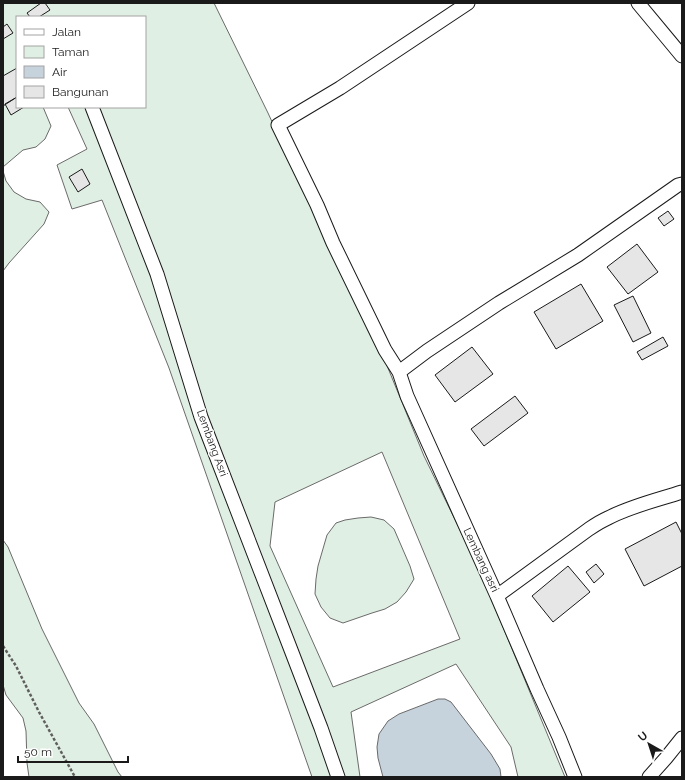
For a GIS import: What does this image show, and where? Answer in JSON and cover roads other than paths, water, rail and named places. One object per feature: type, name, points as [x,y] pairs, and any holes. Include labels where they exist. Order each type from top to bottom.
[{"type":"street","name":"Lembang asri","points":[[468,3],[340,88],[278,126],[385,350],[399,372],[407,396],[497,596],[588,529],[603,520],[635,507],[682,492]]},
{"type":"street","points":[[638,3],[682,56]]},
{"type":"street","name":"Lembang Asri","points":[[92,108],[158,274],[201,417],[294,657],[338,777]]},
{"type":"street","points":[[399,372],[427,351],[499,303],[578,255],[681,182]]},
{"type":"street","points":[[497,596],[575,777]]},
{"type":"street","points":[[649,777],[682,738]]},
{"type":"water","points":[[438,699],[445,699],[451,702],[491,754],[500,769],[501,777],[383,777],[377,747],[379,734],[388,721],[399,714]]}]
